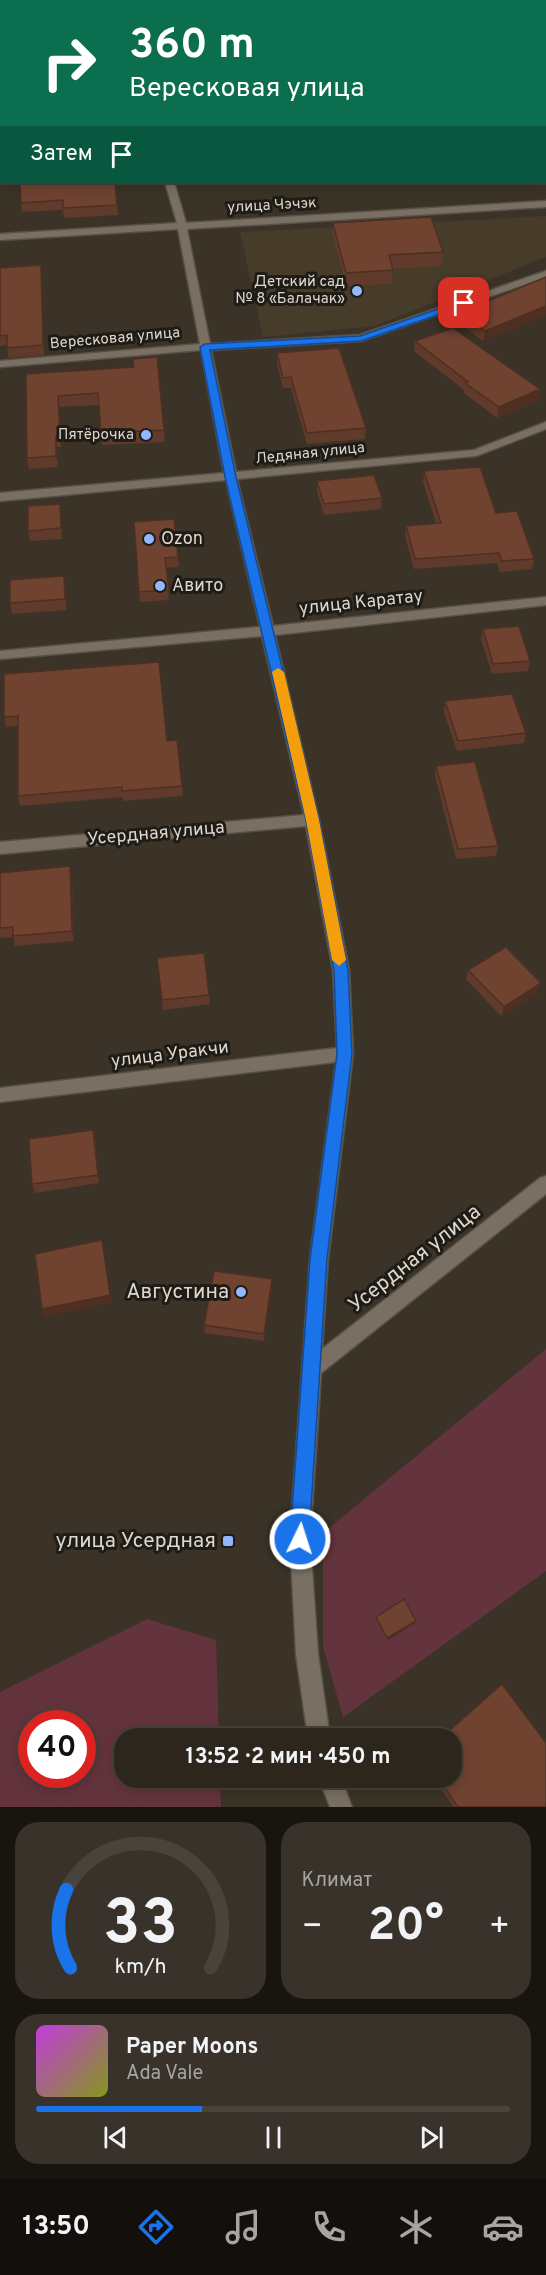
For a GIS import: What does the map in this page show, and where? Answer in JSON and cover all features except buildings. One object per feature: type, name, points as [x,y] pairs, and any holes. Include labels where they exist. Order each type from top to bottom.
[{"type":"street","points":[[170,183],[182,226],[231,477],[312,820],[341,970],[345,1054],[319,1259],[300,1539],[307,1654],[318,1728]]},
{"type":"street","name":"улица Чэчэк","points":[[0,237],[546,204]]},
{"type":"street","name":"Вересковая улица","points":[[0,364],[205,347],[361,338],[546,274]]},
{"type":"street","name":"Ледяная улица","points":[[0,496],[231,477],[476,453],[546,425]]},
{"type":"street","name":"улица Каратау","points":[[0,655],[269,631],[546,601]]},
{"type":"street","name":"Усердная улица","points":[[0,848],[312,820]]},
{"type":"street","name":"улица Уракчи","points":[[0,1095],[345,1054]]},
{"type":"street","name":"Усердная улица","points":[[311,1369],[546,1184]]},
{"type":"street","points":[[334,1788],[341,1807]]},
{"type":"shaded area","name":"Детский сад № 8 «Балачак»","points":[[546,216],[546,257],[375,326],[263,337],[240,232]]},
{"type":"shaded area","points":[[546,1349],[546,1571],[343,1717],[323,1646],[323,1533]]},
{"type":"shaded area","points":[[147,1619],[216,1640],[219,1728],[114,1728],[114,1788],[220,1788],[221,1807],[0,1807],[0,1692]]},
{"type":"slow traffic","points":[[278,672],[312,820],[339,960]]},
{"type":"place","name":"Детский сад № 8 «Балачак»","points":[[357,291]]},
{"type":"place","name":"Пятёрочка","points":[[146,435]]},
{"type":"place","name":"Ozon","points":[[149,539]]},
{"type":"place","name":"Авито","points":[[160,586]]},
{"type":"place","name":"Августина","points":[[241,1292]]},
{"type":"place","name":"улица Усердная","points":[[228,1541]]},
{"type":"route","points":[[300,1539],[319,1259],[345,1054],[341,970],[312,820],[231,477],[205,347],[361,338],[464,303]]}]
